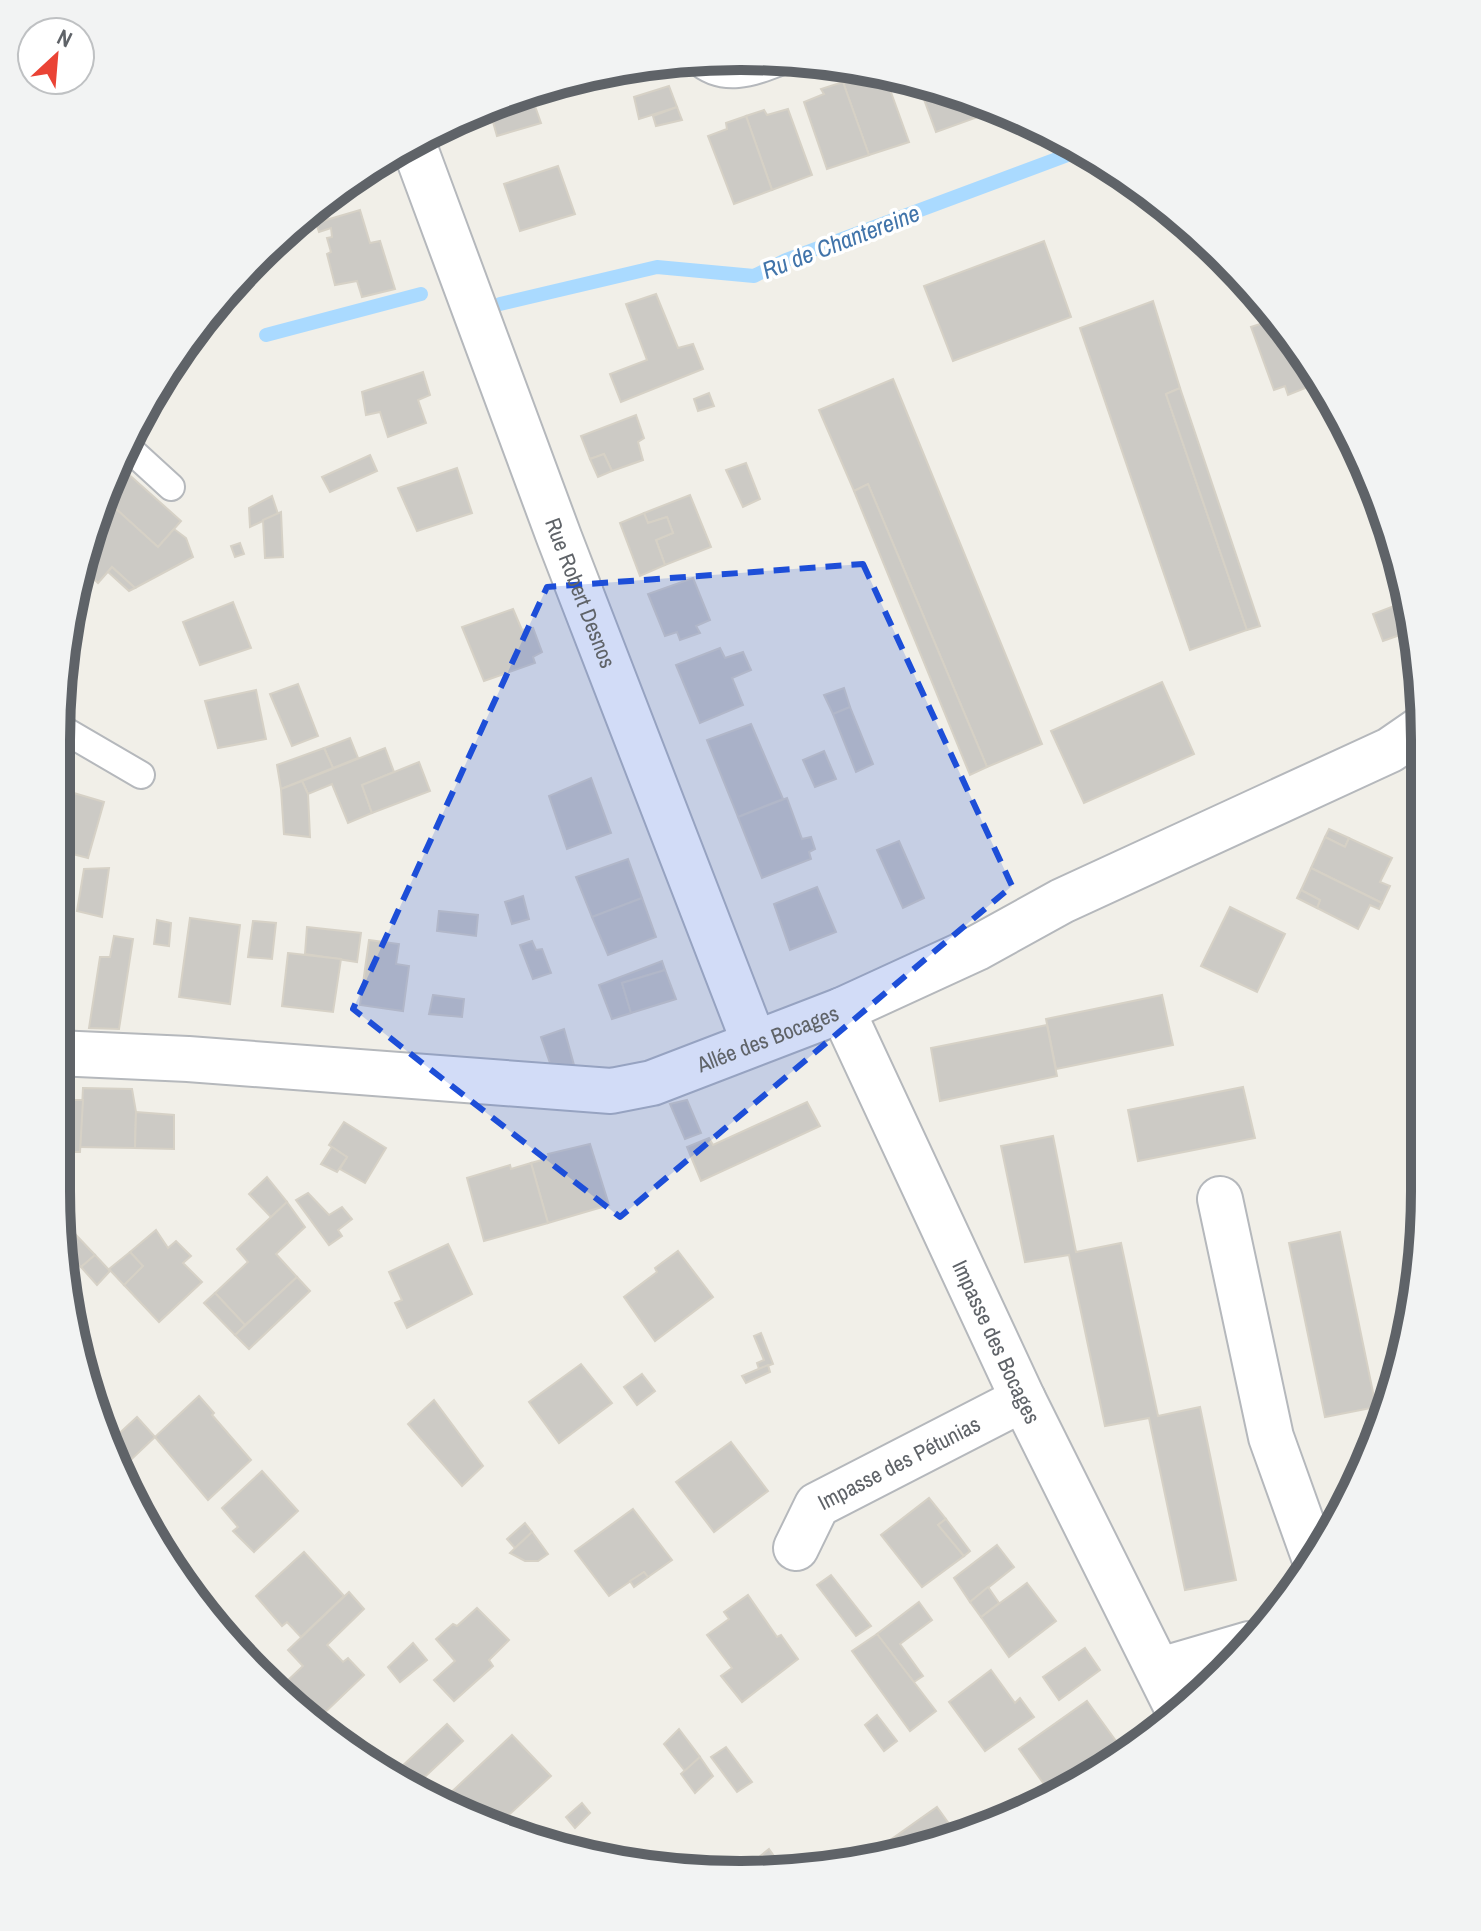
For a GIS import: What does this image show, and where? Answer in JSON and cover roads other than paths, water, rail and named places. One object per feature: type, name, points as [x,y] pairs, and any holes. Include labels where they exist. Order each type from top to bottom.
[{"type":"street","name":"Rue Robert Desnos","points":[[417,154],[559,537],[754,1042]]},
{"type":"street","name":"Allée des Bocages","points":[[70,1054],[188,1059],[611,1091],[652,1083],[842,1010],[977,948],[1062,901],[1390,750],[1411,736]]},
{"type":"street","name":"Impasse des Bocages","points":[[842,1010],[1023,1399],[1174,1702]]},
{"type":"street","points":[[1220,1199],[1271,1437],[1309,1545]]},
{"type":"street","name":"Impasse des Pétunias","points":[[796,1548],[817,1505],[1023,1399]]},
{"type":"street","points":[[1160,1670],[1229,1650]]},
{"type":"lane","points":[[712,71],[745,75],[757,70]]},
{"type":"lane","points":[[135,454],[171,487]]},
{"type":"lane","points":[[70,734],[141,775]]},
{"type":"waterway","name":"Ru de Chantereine","points":[[500,304],[657,267],[754,276],[786,260],[1067,155]]},
{"type":"waterway","name":"Ru de Chantereine","points":[[266,335],[421,294]]}]
